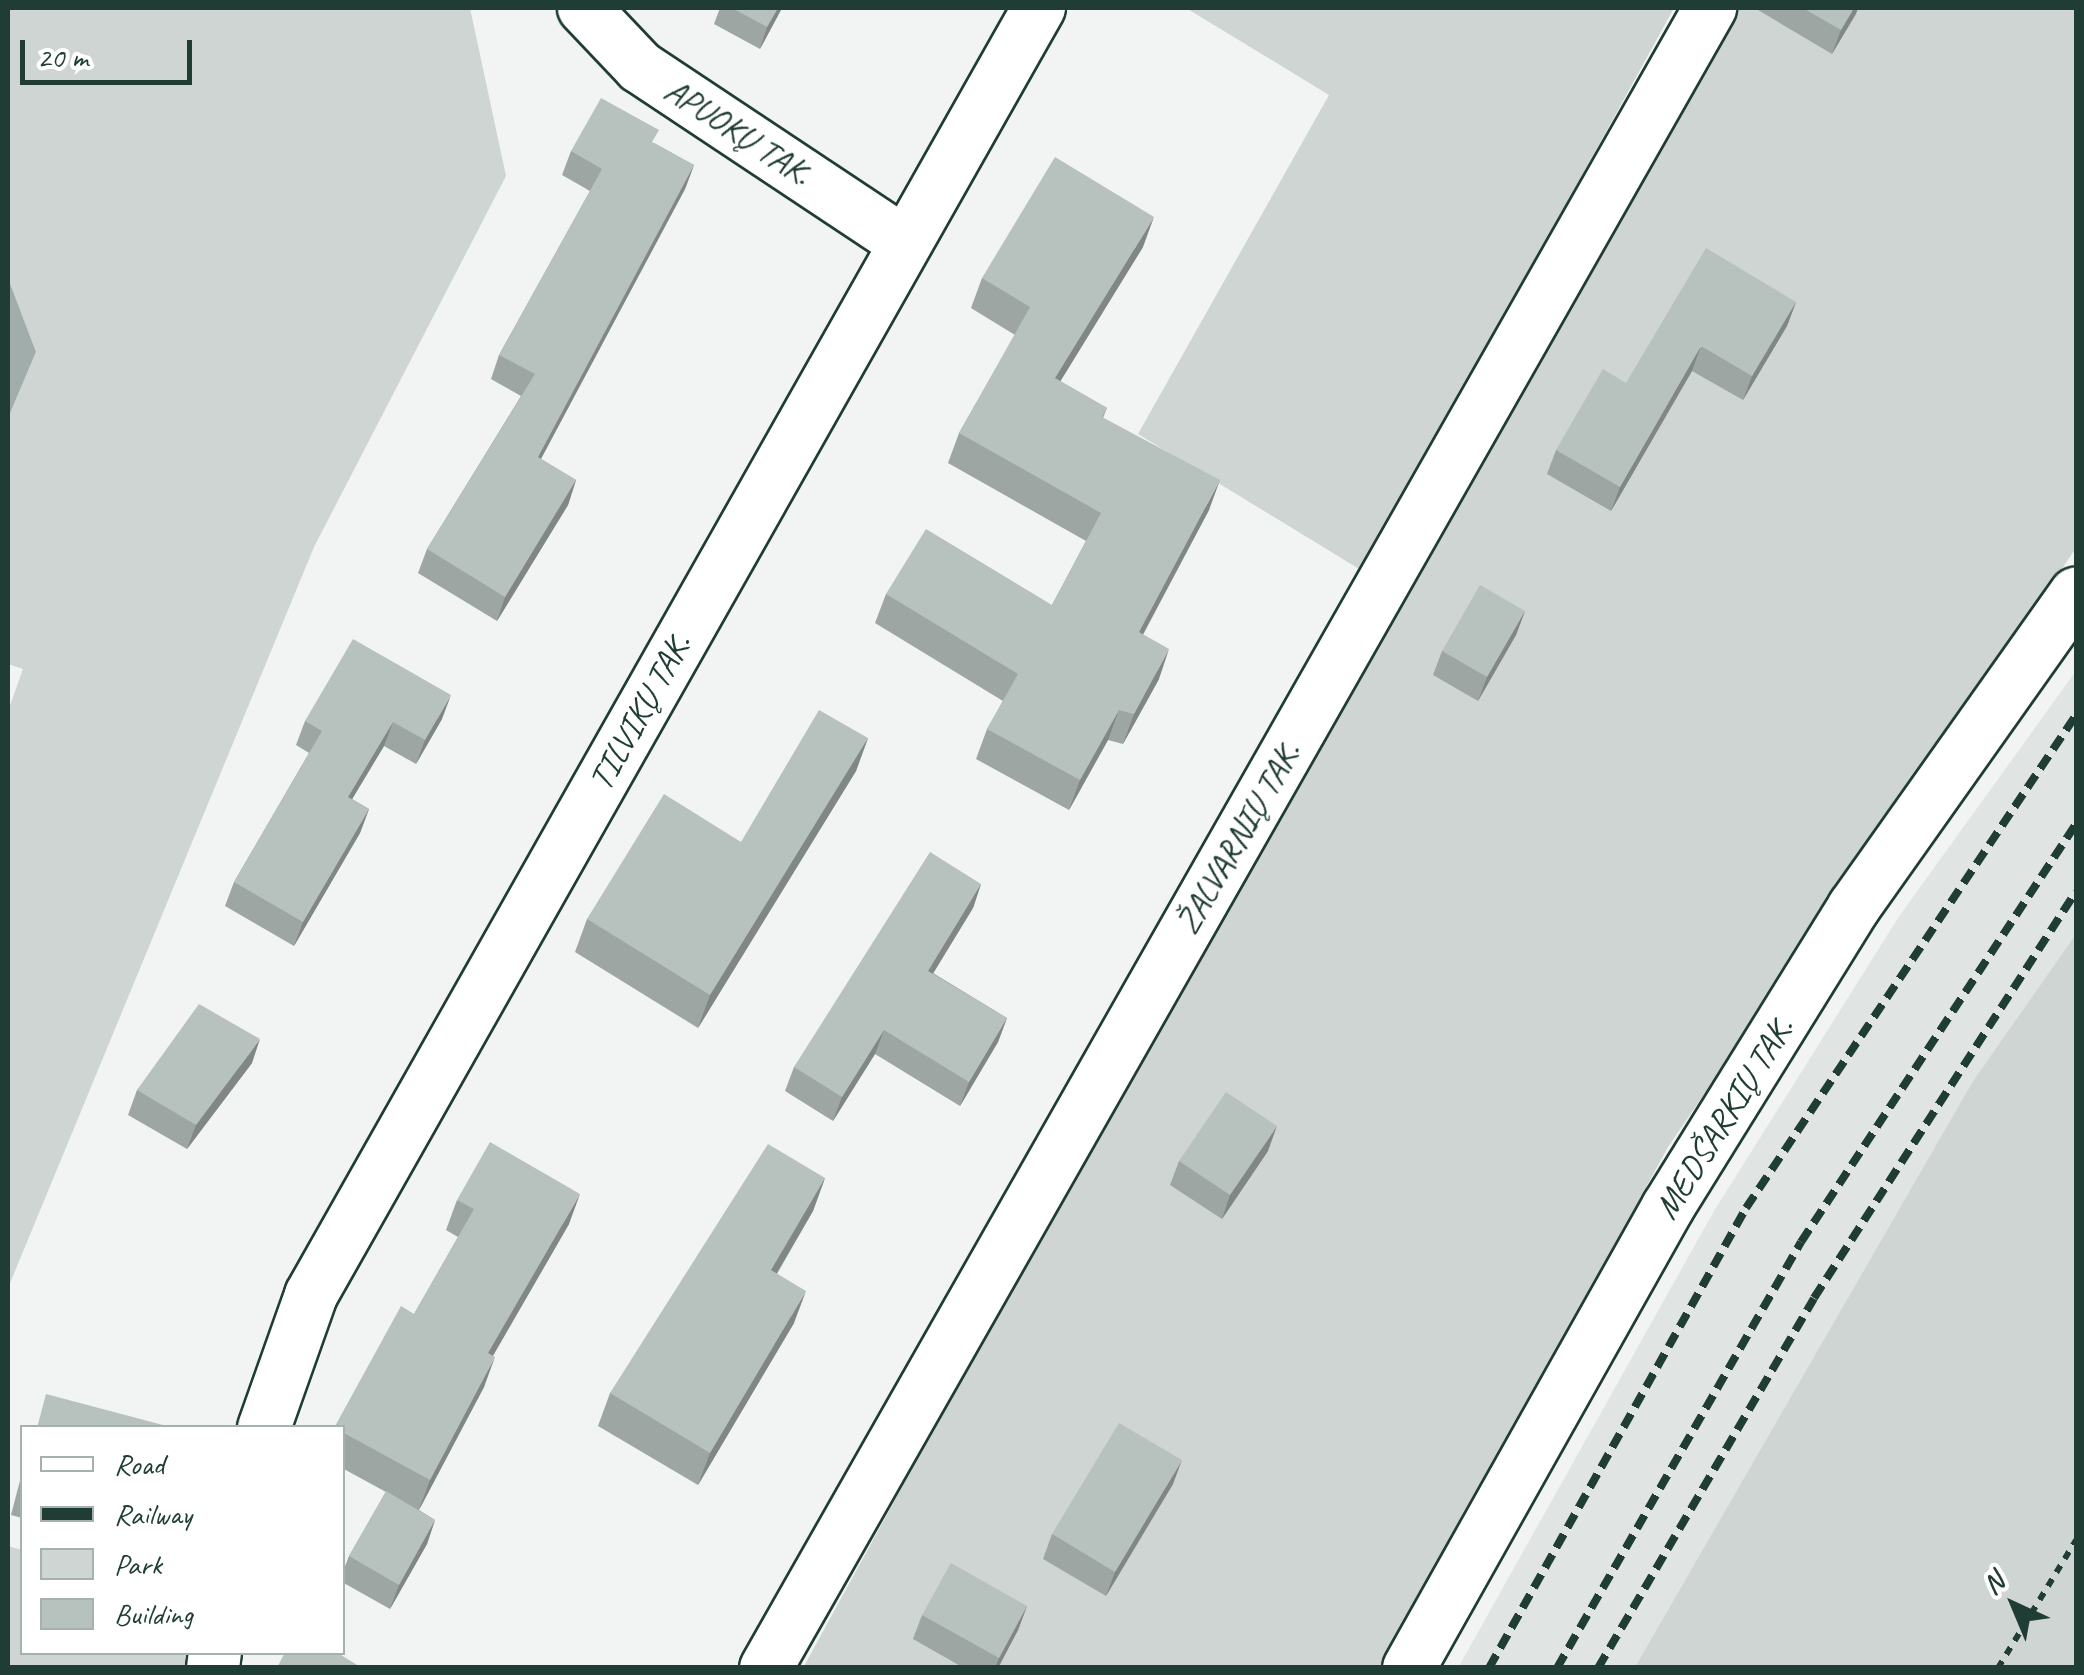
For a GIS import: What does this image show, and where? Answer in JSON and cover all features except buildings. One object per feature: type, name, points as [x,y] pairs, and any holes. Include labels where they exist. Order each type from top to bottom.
[{"type":"street","name":"APUOKŲ TAK.","points":[[584,8],[640,67],[905,242]]},
{"type":"street","name":"TILVIKŲ TAK.","points":[[265,1425],[311,1295],[1039,8]]},
{"type":"street","name":"ŽALVARNIŲ TAK.","points":[[766,1668],[1710,8]]},
{"type":"street","name":"MEDŠARKIŲ TAK.","points":[[1409,1668],[1668,1207],[1844,924],[2076,594]]},
{"type":"path","points":[[1998,1668],[2076,1540]]},
{"type":"shaded area","points":[[8,278],[36,352],[8,418]]},
{"type":"shaded area","points":[[2076,671],[2076,934],[1973,1081],[1635,1667],[1458,1668],[1714,1211],[1900,915]]},
{"type":"green space","points":[[8,8],[470,8],[506,176],[314,547],[8,1288],[8,711],[23,669],[8,664],[8,418],[36,352],[8,278]]},
{"type":"green space","points":[[1186,8],[1674,8],[1364,572],[1138,434],[1329,95]]},
{"type":"green space","points":[[1711,8],[2076,8],[2076,548],[1668,1147],[1384,1667],[803,1668]]},
{"type":"green space","points":[[2076,934],[2076,1667],[1635,1667],[1973,1081]]},
{"type":"green space","points":[[8,1546],[20,1549],[20,1655],[215,1655],[213,1667],[8,1668]]},
{"type":"railway","points":[[1489,1668],[1746,1208],[2076,715]]},
{"type":"railway","points":[[1557,1668],[1801,1242],[2076,824]]},
{"type":"railway","points":[[1598,1668],[1814,1298],[2076,892]]}]
